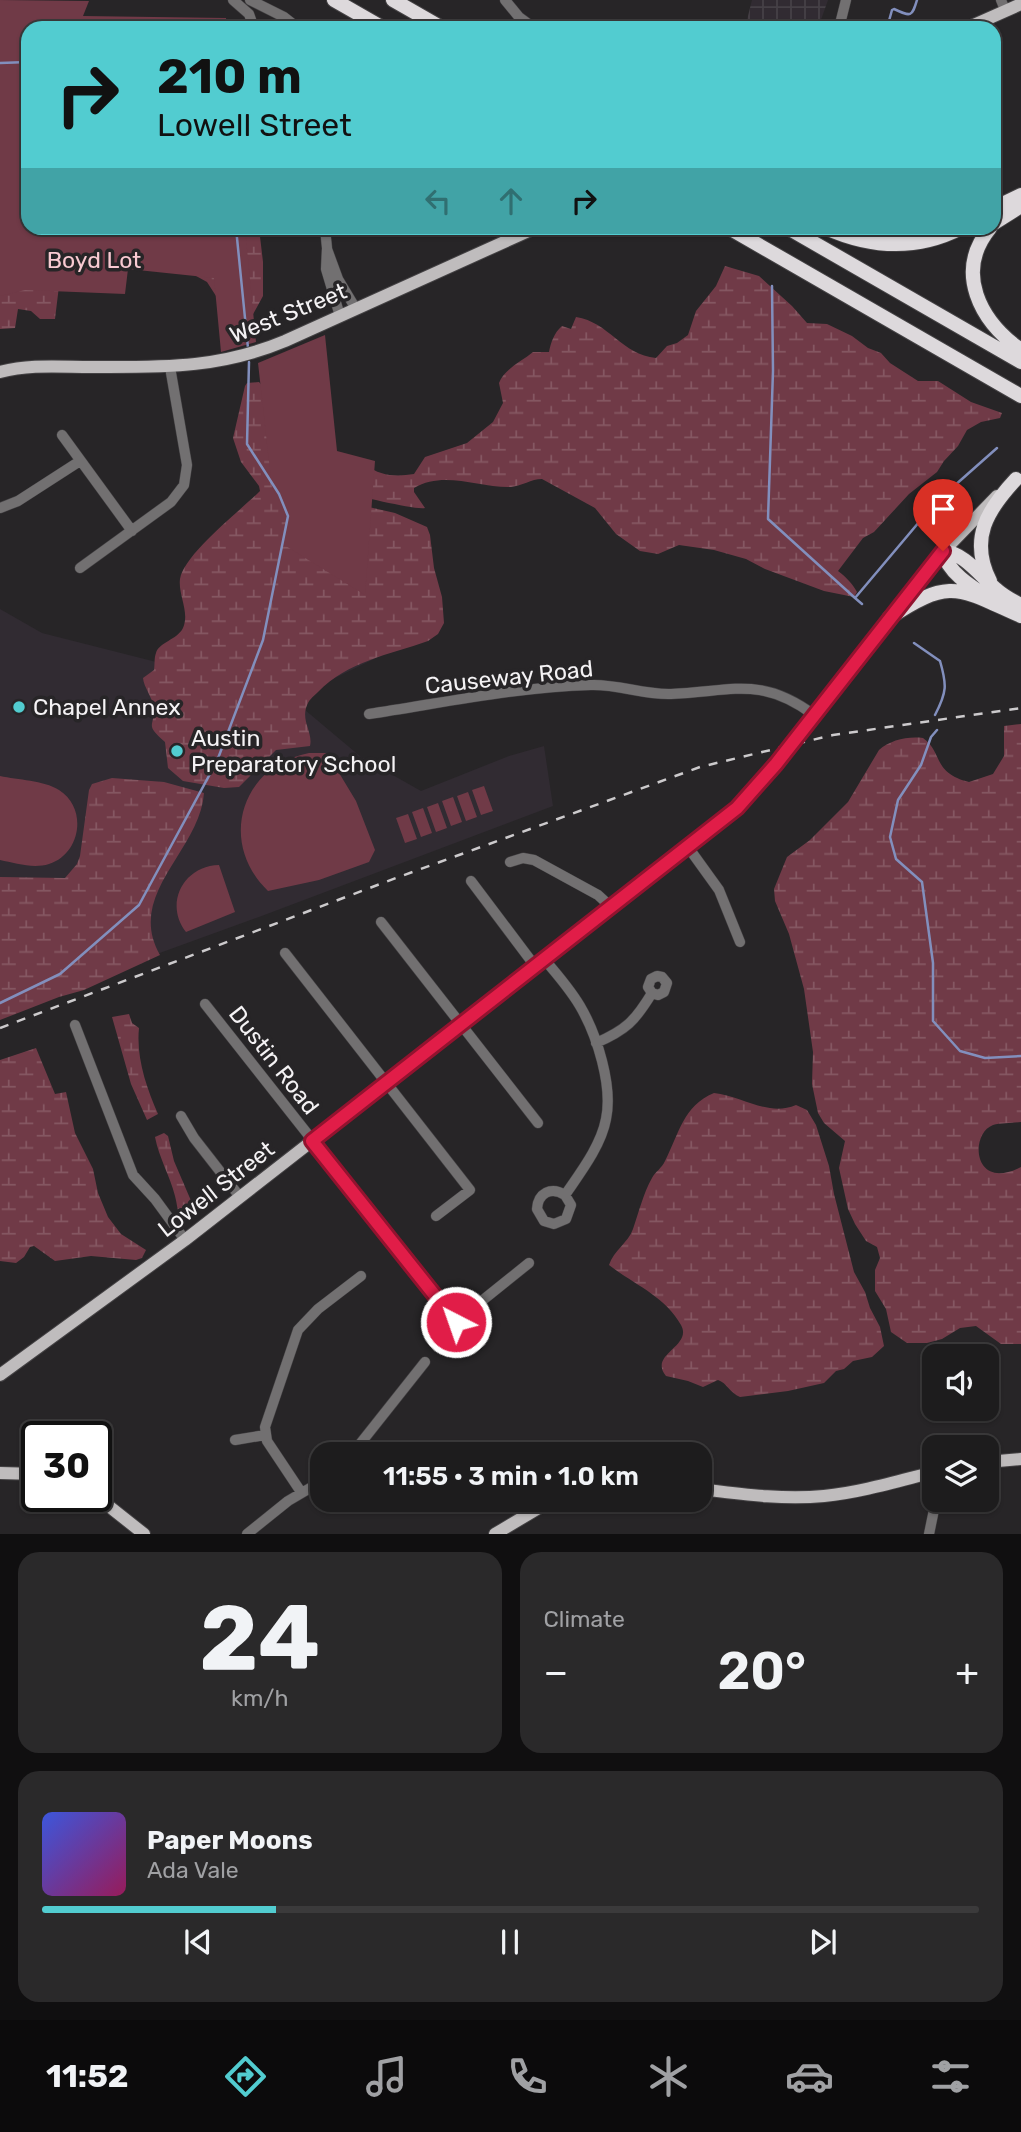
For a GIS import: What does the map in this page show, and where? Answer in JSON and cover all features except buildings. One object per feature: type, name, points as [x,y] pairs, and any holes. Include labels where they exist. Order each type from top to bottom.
[{"type":"highway","points":[[334,0],[371,21]]},
{"type":"highway","points":[[393,0],[430,21]]},
{"type":"highway","points":[[1001,205],[1021,195]]},
{"type":"highway","points":[[1001,219],[1021,206]]},
{"type":"highway","points":[[741,235],[1021,396]]},
{"type":"highway","points":[[800,235],[1021,362]]},
{"type":"highway","points":[[844,235],[863,242],[898,245],[943,235]]},
{"type":"highway","points":[[985,235],[974,259],[974,287],[978,301],[990,321],[1021,350]]},
{"type":"highway","points":[[994,587],[984,569],[981,537],[995,503],[1018,477]]},
{"type":"highway","points":[[1003,607],[954,571],[945,561],[943,551],[961,558],[994,587],[1021,605]]},
{"type":"highway","points":[[889,618],[918,599],[949,590],[968,592],[1021,616]]},
{"type":"main road","points":[[978,21],[1003,5],[1021,4]]},
{"type":"main road","name":"West Street","points":[[0,372],[31,367],[170,367],[222,362],[247,355],[340,316],[520,235]]},
{"type":"main road","name":"Lowell Street","points":[[0,1375],[185,1240],[737,808],[776,764],[943,551],[971,520],[1018,477]]},
{"type":"main road","points":[[999,1461],[1021,1459]]},
{"type":"main road","points":[[0,1473],[21,1474]]},
{"type":"main road","points":[[712,1490],[767,1497],[812,1497],[869,1489],[922,1475]]},
{"type":"main road","points":[[112,1509],[144,1534]]},
{"type":"main road","points":[[495,1534],[532,1512]]},
{"type":"street","points":[[233,0],[249,13],[252,21]]},
{"type":"street","points":[[250,0],[288,21]]},
{"type":"street","points":[[505,0],[524,21]]},
{"type":"street","points":[[841,21],[846,0]]},
{"type":"street","points":[[326,235],[326,269],[340,316]]},
{"type":"street","points":[[327,248],[338,279],[356,309]]},
{"type":"street","points":[[80,569],[174,500],[183,488],[187,465],[170,367]]},
{"type":"street","points":[[62,435],[132,531]]},
{"type":"street","points":[[0,508],[18,501],[80,461]]},
{"type":"street","name":"Causeway Road","points":[[369,713],[463,699],[599,685],[666,694],[754,689],[785,696],[814,715]]},
{"type":"street","points":[[688,847],[719,890],[740,942]]},
{"type":"street","points":[[510,862],[521,858],[534,860],[598,895],[611,907]]},
{"type":"street","points":[[471,881],[580,1006],[596,1043],[607,1089],[606,1121],[598,1141],[565,1195]]},
{"type":"street","points":[[381,922],[538,1123]]},
{"type":"street","points":[[285,953],[470,1190],[436,1216]]},
{"type":"street","points":[[596,1043],[628,1027],[652,993]]},
{"type":"street","name":"Dustin Road","points":[[205,1004],[456,1322]]},
{"type":"street","points":[[75,1025],[133,1175],[155,1199],[185,1240]]},
{"type":"street","points":[[181,1116],[194,1138],[240,1197]]},
{"type":"street","points":[[448,1334],[456,1322],[529,1263]]},
{"type":"street","points":[[301,1492],[271,1448],[265,1436],[266,1425],[298,1330],[318,1309],[361,1276]]},
{"type":"street","points":[[362,1442],[425,1362]]},
{"type":"street","points":[[235,1440],[265,1436]]},
{"type":"street","points":[[247,1534],[310,1487]]},
{"type":"street","points":[[929,1534],[934,1512]]},
{"type":"shaded area","points":[[752,0],[828,0],[820,21],[747,21]]},
{"type":"shaded area","name":"Austin Preparatory School","points":[[0,609],[42,633],[180,668],[425,634],[292,699],[361,757],[421,791],[509,756],[544,746],[553,806],[0,1011]]},
{"type":"green space","name":"Boyd Lot","points":[[0,0],[89,1],[83,16],[226,18],[226,21],[21,21],[21,235],[246,235],[256,342],[221,352],[214,278],[128,269],[125,294],[25,290],[0,296]]},
{"type":"green space","points":[[0,133],[21,204],[21,235],[38,235],[63,253],[55,319],[40,319],[31,311],[18,309],[15,328],[0,329]]},
{"type":"green space","points":[[172,235],[260,235],[263,296],[251,318],[227,313],[207,282],[178,266]]},
{"type":"green space","points":[[725,266],[759,276],[807,323],[827,324],[881,353],[890,363],[918,381],[938,381],[971,402],[1002,413],[1000,418],[981,422],[967,430],[937,472],[909,494],[874,532],[863,538],[838,571],[849,580],[857,592],[854,597],[824,591],[746,559],[714,550],[679,545],[658,554],[640,551],[616,534],[595,508],[542,479],[511,487],[437,480],[414,488],[425,508],[344,493],[366,465],[389,475],[414,474],[425,457],[467,443],[493,422],[503,403],[499,383],[501,378],[533,352],[549,352],[557,332],[562,326],[571,329],[576,317],[598,325],[634,351],[656,358],[667,346],[688,335],[696,311],[716,286]]},
{"type":"green space","points":[[325,335],[337,451],[375,461],[365,595],[281,543],[286,523],[284,509],[272,488],[258,363]]},
{"type":"green space","points":[[259,382],[360,505],[395,513],[427,527],[442,597],[444,623],[438,634],[428,641],[370,660],[330,681],[311,699],[306,708],[310,746],[276,750],[239,787],[224,788],[183,781],[168,768],[165,742],[152,728],[152,702],[143,678],[154,670],[158,649],[183,628],[185,616],[180,579],[184,569],[202,545],[260,491],[241,462],[233,438],[245,386],[247,383]]},
{"type":"green space","points":[[1021,724],[1021,1122],[993,1125],[985,1130],[979,1149],[980,1159],[985,1167],[993,1172],[1005,1173],[1021,1167],[1021,1344],[1001,1344],[976,1326],[960,1328],[942,1339],[927,1343],[907,1343],[891,1332],[886,1309],[875,1291],[875,1270],[880,1258],[877,1247],[866,1241],[848,1209],[839,1168],[845,1141],[824,1123],[818,1113],[812,1084],[813,1052],[804,989],[789,934],[775,901],[774,889],[787,857],[810,840],[848,802],[883,747],[900,740],[923,738],[943,768],[957,778],[969,782],[993,774],[1004,756],[1004,726]]},
{"type":"green space","points":[[309,753],[327,753],[356,801],[375,850],[369,862],[319,880],[268,891],[253,872],[244,851],[241,830],[244,809],[253,790],[266,773],[285,761]]},
{"type":"green space","points":[[0,776],[46,784],[68,798],[74,808],[77,830],[74,841],[60,859],[37,866],[0,860]]},
{"type":"green space","points":[[112,778],[164,782],[204,793],[200,814],[191,834],[157,892],[152,912],[152,933],[160,955],[84,990],[0,1020],[0,877],[65,878],[80,856],[89,790],[92,784]]},
{"type":"green space","points":[[484,786],[493,811],[481,815],[472,790]]},
{"type":"green space","points":[[468,792],[477,817],[466,821],[457,796]]},
{"type":"green space","points":[[453,797],[462,822],[451,826],[442,801]]},
{"type":"green space","points":[[438,803],[447,828],[436,832],[427,807]]},
{"type":"green space","points":[[423,808],[432,833],[421,837],[412,812]]},
{"type":"green space","points":[[408,814],[417,839],[405,843],[396,818]]},
{"type":"green space","points":[[219,865],[235,912],[186,932],[177,910],[181,888],[196,872]]},
{"type":"green space","points":[[129,1014],[132,1023],[139,1028],[143,1072],[158,1114],[147,1120],[131,1084],[112,1017]]},
{"type":"green space","points":[[36,1048],[55,1094],[66,1092],[75,1133],[93,1169],[98,1193],[108,1217],[121,1234],[146,1250],[142,1258],[136,1260],[91,1256],[55,1261],[34,1246],[16,1263],[0,1261],[0,1060]]},
{"type":"green space","points":[[714,1093],[775,1109],[796,1105],[807,1110],[816,1125],[829,1166],[854,1272],[880,1327],[884,1346],[872,1357],[853,1361],[844,1369],[836,1371],[824,1383],[740,1397],[718,1380],[703,1387],[666,1376],[662,1362],[681,1339],[681,1325],[658,1298],[609,1265],[631,1234],[649,1184],[664,1163],[683,1122],[695,1105]]},
{"type":"green space","points":[[164,1133],[168,1136],[174,1161],[195,1210],[195,1214],[187,1219],[180,1217],[157,1145],[155,1137]]},
{"type":"waterway","points":[[889,21],[894,9],[910,14],[917,0]]},
{"type":"waterway","points":[[0,63],[21,62]]},
{"type":"waterway","points":[[237,235],[248,348]]},
{"type":"waterway","points":[[772,286],[773,371],[768,519],[855,598]]},
{"type":"waterway","points":[[0,1003],[60,974],[139,905],[217,761],[263,640],[288,516],[279,494],[247,444],[249,362]]},
{"type":"waterway","points":[[862,604],[855,598],[936,502],[997,448]]},
{"type":"waterway","points":[[914,643],[940,661],[945,688],[935,715]]},
{"type":"waterway","points":[[937,730],[931,737],[921,765],[898,800],[890,837],[896,859],[922,882],[933,963],[933,1021],[960,1051],[985,1058],[1021,1056]]},
{"type":"railway","points":[[0,1028],[396,878],[700,767],[833,735],[1021,708]]},
{"type":"place","name":"Chapel Annex","points":[[19,707]]},
{"type":"place","name":"Austin Preparatory School","points":[[177,751]]},
{"type":"route","points":[[456,1322],[312,1141],[737,808],[776,764],[943,551]]}]
